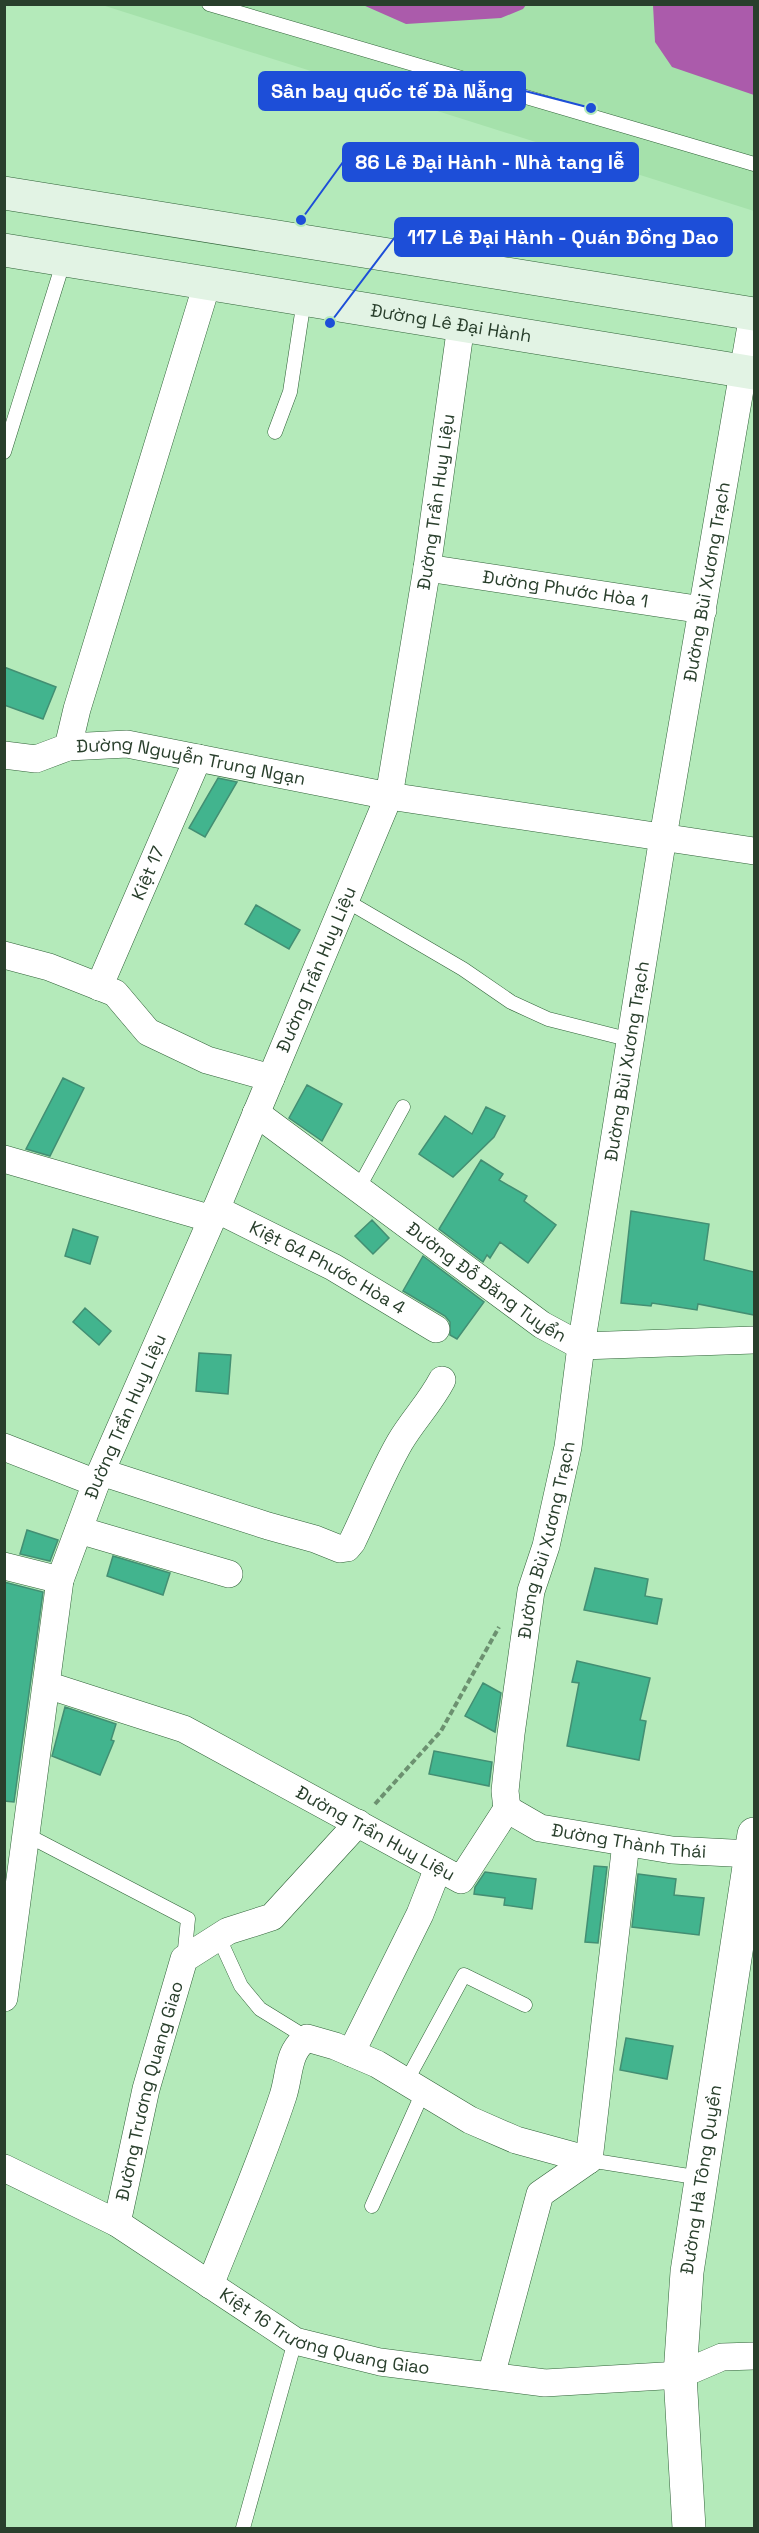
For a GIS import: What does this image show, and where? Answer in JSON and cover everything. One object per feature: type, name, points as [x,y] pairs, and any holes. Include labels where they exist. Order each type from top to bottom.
[{"type":"main road","points":[[4,193],[754,314]]},
{"type":"main road","name":"Đường Lê Đại Hành","points":[[4,250],[749,372]]},
{"type":"street","name":"Đường Nguyễn Trung Ngạn","points":[[207,284],[77,709],[68,747],[127,744],[388,796],[754,851]]},
{"type":"street","name":"Đường Bùi Xương Trạch","points":[[507,1809],[505,1791],[511,1734],[531,1591],[546,1546],[568,1447],[581,1346],[663,837],[703,610],[749,372],[754,314]]},
{"type":"street","name":"Đường Trần Huy Liệu","points":[[4,1998],[60,1581],[99,1478],[214,1214],[388,796],[427,568],[461,325]]},
{"type":"street","name":"Đường Phước Hòa 1","points":[[427,568],[703,610]]},
{"type":"street","points":[[4,755],[36,759],[68,747]]},
{"type":"street","name":"Kiệt 17","points":[[99,987],[198,758]]},
{"type":"street","points":[[4,955],[49,967],[115,993],[148,1032],[207,1060],[271,1078]]},
{"type":"street","name":"Đường Đỗ Đăng Tuyển","points":[[256,1113],[542,1325],[581,1346],[754,1340]]},
{"type":"street","name":"Kiệt 64 Phước Hòa 4","points":[[4,1159],[214,1214],[333,1267],[436,1329]]},
{"type":"street","points":[[4,1447],[99,1478],[315,1539],[340,1549],[347,1548],[396,1450],[433,1397],[442,1380]]},
{"type":"street","points":[[79,1530],[229,1574]]},
{"type":"street","points":[[4,1566],[60,1581]]},
{"type":"street","name":"Đường Trần Huy Liệu","points":[[47,1686],[184,1729],[461,1880],[507,1809]]},
{"type":"street","name":"Đường Thành Thái","points":[[507,1809],[540,1828],[672,1850],[753,1847]]},
{"type":"street","points":[[184,1959],[228,1931],[272,1917],[358,1823]]},
{"type":"street","points":[[492,2376],[540,2194],[589,2160],[626,1842]]},
{"type":"street","name":"Đường Hà Tông Quyền","points":[[689,2529],[680,2374],[687,2272],[753,1847]]},
{"type":"street","points":[[351,2053],[420,1914],[438,1869]]},
{"type":"street","name":"Đường Trương Quang Giao","points":[[117,2223],[146,2090],[184,1959]]},
{"type":"street","points":[[210,2285],[284,2094],[292,2055],[299,2044],[307,2038],[317,2039],[377,2064],[470,2120],[516,2140],[589,2160]]},
{"type":"street","name":"Kiệt 16 Trương Quang Giao","points":[[4,2168],[117,2223],[295,2341],[380,2362],[545,2383],[680,2374]]},
{"type":"street","points":[[680,2374],[722,2357],[754,2356]]},
{"type":"lane","points":[[209,4],[754,164]]},
{"type":"lane","points":[[4,452],[64,260]]},
{"type":"lane","points":[[275,432],[290,392],[304,300]]},
{"type":"lane","points":[[345,900],[463,969],[511,1002],[548,1019],[631,1040]]},
{"type":"lane","points":[[358,1189],[404,1107]]},
{"type":"lane","points":[[27,1835],[188,1919],[184,1959]]},
{"type":"lane","points":[[219,1938],[241,1986],[260,2009],[307,2038]]},
{"type":"lane","points":[[372,2206],[415,2087],[464,1975],[525,2005]]},
{"type":"lane","points":[[589,2160],[701,2178]]},
{"type":"lane","points":[[243,2529],[295,2341]]},
{"type":"path","points":[[358,1823],[441,1731],[502,1622]]},
{"type":"shaded area","points":[[102,5],[754,5],[754,211]]},
{"type":"shaded area","points":[[363,5],[526,5],[523,9],[501,18],[406,24]]},
{"type":"shaded area","points":[[653,5],[754,5],[754,95],[672,67],[655,42]]},
{"type":"building","points":[[4,667],[56,687],[43,719],[4,705]]},
{"type":"building","points":[[218,778],[237,782],[205,837],[189,828]]},
{"type":"building","points":[[256,905],[300,930],[289,949],[245,924]]},
{"type":"building","points":[[63,1078],[84,1088],[50,1156],[26,1149]]},
{"type":"building","points":[[307,1085],[342,1104],[322,1141],[289,1118]]},
{"type":"building","points":[[486,1107],[505,1116],[494,1137],[453,1177],[419,1154],[445,1116],[472,1134]]},
{"type":"building","points":[[481,1160],[503,1174],[499,1180],[527,1196],[524,1201],[556,1225],[528,1263],[500,1242],[490,1258],[487,1255],[483,1262],[439,1229]]},
{"type":"building","points":[[631,1211],[709,1224],[704,1260],[754,1272],[754,1315],[698,1304],[697,1310],[652,1303],[651,1306],[621,1303]]},
{"type":"building","points":[[372,1220],[389,1238],[373,1254],[355,1236]]},
{"type":"building","points":[[73,1229],[98,1237],[90,1264],[65,1256]]},
{"type":"building","points":[[423,1256],[484,1302],[457,1339],[450,1335],[450,1322],[445,1316],[403,1291]]},
{"type":"building","points":[[85,1308],[111,1331],[99,1345],[73,1322]]},
{"type":"building","points":[[199,1353],[231,1355],[228,1394],[196,1391]]},
{"type":"building","points":[[27,1530],[58,1540],[50,1561],[20,1554]]},
{"type":"building","points":[[113,1556],[170,1573],[163,1595],[107,1576]]},
{"type":"building","points":[[595,1568],[648,1579],[645,1596],[662,1599],[657,1624],[584,1610]]},
{"type":"building","points":[[4,1582],[43,1592],[14,1802],[4,1801]]},
{"type":"building","points":[[577,1661],[650,1678],[640,1720],[646,1721],[639,1760],[567,1746],[579,1683],[572,1682]]},
{"type":"building","points":[[483,1683],[501,1693],[495,1732],[465,1716]]},
{"type":"building","points":[[65,1707],[116,1724],[111,1740],[114,1741],[100,1775],[52,1756]]},
{"type":"building","points":[[434,1751],[492,1762],[489,1786],[429,1774]]},
{"type":"building","points":[[594,1866],[607,1867],[598,1943],[585,1942]]},
{"type":"building","points":[[485,1872],[536,1879],[532,1909],[504,1905],[505,1898],[474,1894],[475,1887]]},
{"type":"building","points":[[638,1874],[676,1879],[674,1895],[704,1898],[699,1935],[632,1927]]},
{"type":"building","points":[[626,2038],[673,2046],[667,2079],[620,2070]]},
{"type":"place","name":"Sân bay quốc tế Đà Nẵng","points":[[591,108]]},
{"type":"place","name":"86 Lê Đại Hành - Nhà tang lễ","points":[[301,220]]},
{"type":"place","name":"117 Lê Đại Hành - Quán Đồng Dao","points":[[330,323]]}]
